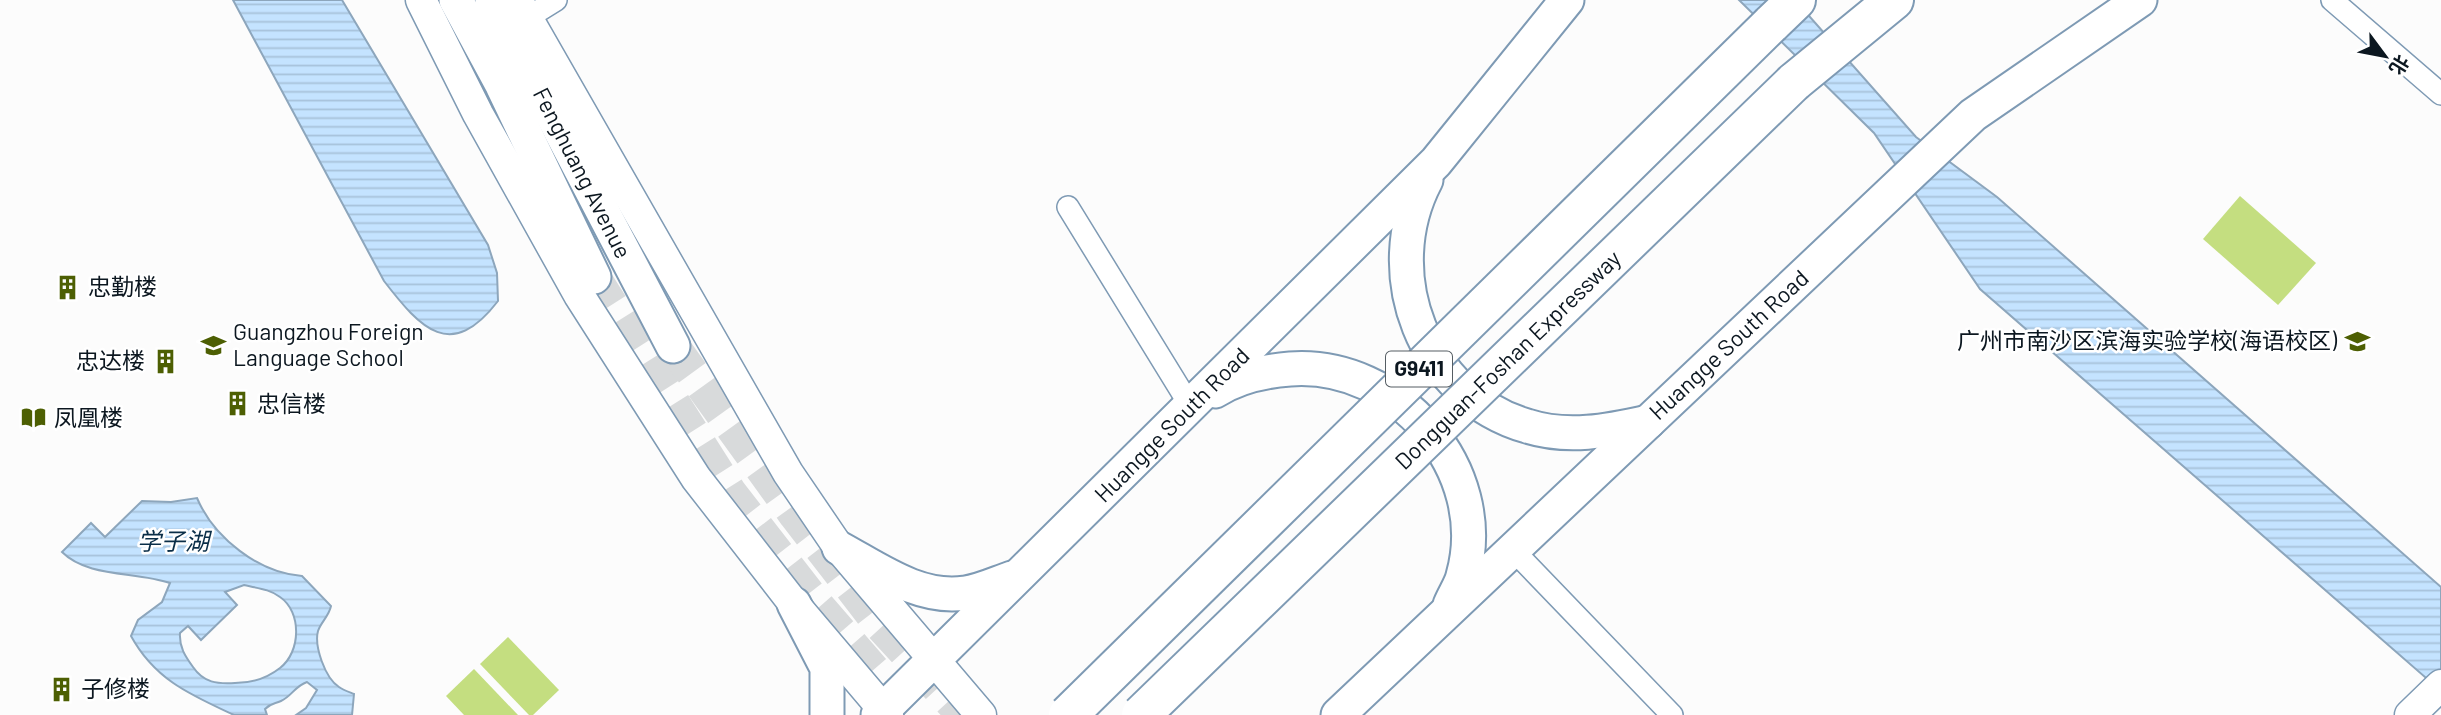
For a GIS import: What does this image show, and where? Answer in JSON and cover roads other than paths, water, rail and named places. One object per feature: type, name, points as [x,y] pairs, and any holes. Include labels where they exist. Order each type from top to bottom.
[{"type":"highway","name":"Dongguan-Foshan Expressway","points":[[1141,715],[1794,82],[1870,0]]},
{"type":"highway","points":[[1794,82],[1894,0]]},
{"type":"highway","name":"G9411","points":[[1068,715],[1786,8]]},
{"type":"main road","points":[[421,0],[478,114],[579,295],[696,478],[883,713]]},
{"type":"main road","name":"Fenghuang Avenue","points":[[456,0],[502,85],[594,277]]},
{"type":"main road","name":"Fenghuang Avenue","points":[[492,0],[673,346]]},
{"type":"main road","name":"Huangge South Road","points":[[883,713],[1436,162],[1567,0]]},
{"type":"main road","name":"Huangge South Road","points":[[1338,715],[1973,115],[2140,0]]},
{"type":"main road","points":[[522,9],[788,473],[839,548],[933,662],[981,715]]},
{"type":"main road","points":[[1436,162],[1416,198],[1410,224],[1405,278],[1414,318],[1431,354],[1457,386],[1489,410],[1526,426],[1566,434],[1607,431],[1648,422]]},
{"type":"main road","points":[[1191,407],[1226,384],[1266,370],[1309,367],[1350,375],[1388,392],[1421,419],[1446,453],[1462,492],[1468,534],[1463,576],[1446,613]]},
{"type":"main road","points":[[839,548],[901,582],[940,593],[967,593],[1018,576]]},
{"type":"main road","points":[[794,604],[827,668],[827,715]]},
{"type":"main road","points":[[2410,715],[2441,685]]},
{"type":"street","points":[[522,9],[556,0]]},
{"type":"street","points":[[2332,0],[2441,94]]},
{"type":"street","points":[[1068,207],[1191,407]]},
{"type":"street","points":[[1513,550],[1672,715]]},
{"type":"water","points":[[233,0],[342,0],[488,245],[497,273],[498,301],[481,320],[466,330],[451,334],[437,332],[411,313],[384,281]]},
{"type":"water","points":[[1739,0],[1795,0],[1916,137],[1997,197],[2441,587],[2441,691],[1980,289],[1874,133]]},
{"type":"water","name":"学子湖","points":[[197,498],[215,527],[240,551],[270,568],[302,576],[331,606],[318,631],[318,645],[329,677],[339,687],[354,694],[352,715],[296,715],[306,708],[317,690],[307,682],[285,699],[267,707],[267,715],[234,715],[189,693],[151,664],[131,636],[138,620],[162,602],[170,583],[85,566],[62,552],[91,523],[105,537],[142,501],[171,502]],"holes":[[[244,585],[272,592],[287,604],[295,622],[295,642],[287,661],[269,675],[247,682],[217,683],[197,672],[185,655],[180,643],[180,633],[188,626],[201,640],[237,605],[225,592]]]},
{"type":"tunnel","points":[[594,277],[730,492],[819,607],[913,715]]},
{"type":"tunnel","points":[[673,346],[795,515],[880,625],[963,715]]},
{"type":"place","name":"忠勤楼","points":[[68,287]]},
{"type":"place","name":"广州市南沙区滨海实验学校(海语校区)","points":[[2357,341]]},
{"type":"place","name":"Guangzhou Foreign Language School","points":[[213,345]]},
{"type":"place","name":"忠达楼","points":[[165,361]]},
{"type":"place","name":"忠信楼","points":[[237,404]]},
{"type":"place","name":"凤凰楼","points":[[34,418]]},
{"type":"place","name":"子修楼","points":[[61,689]]}]
